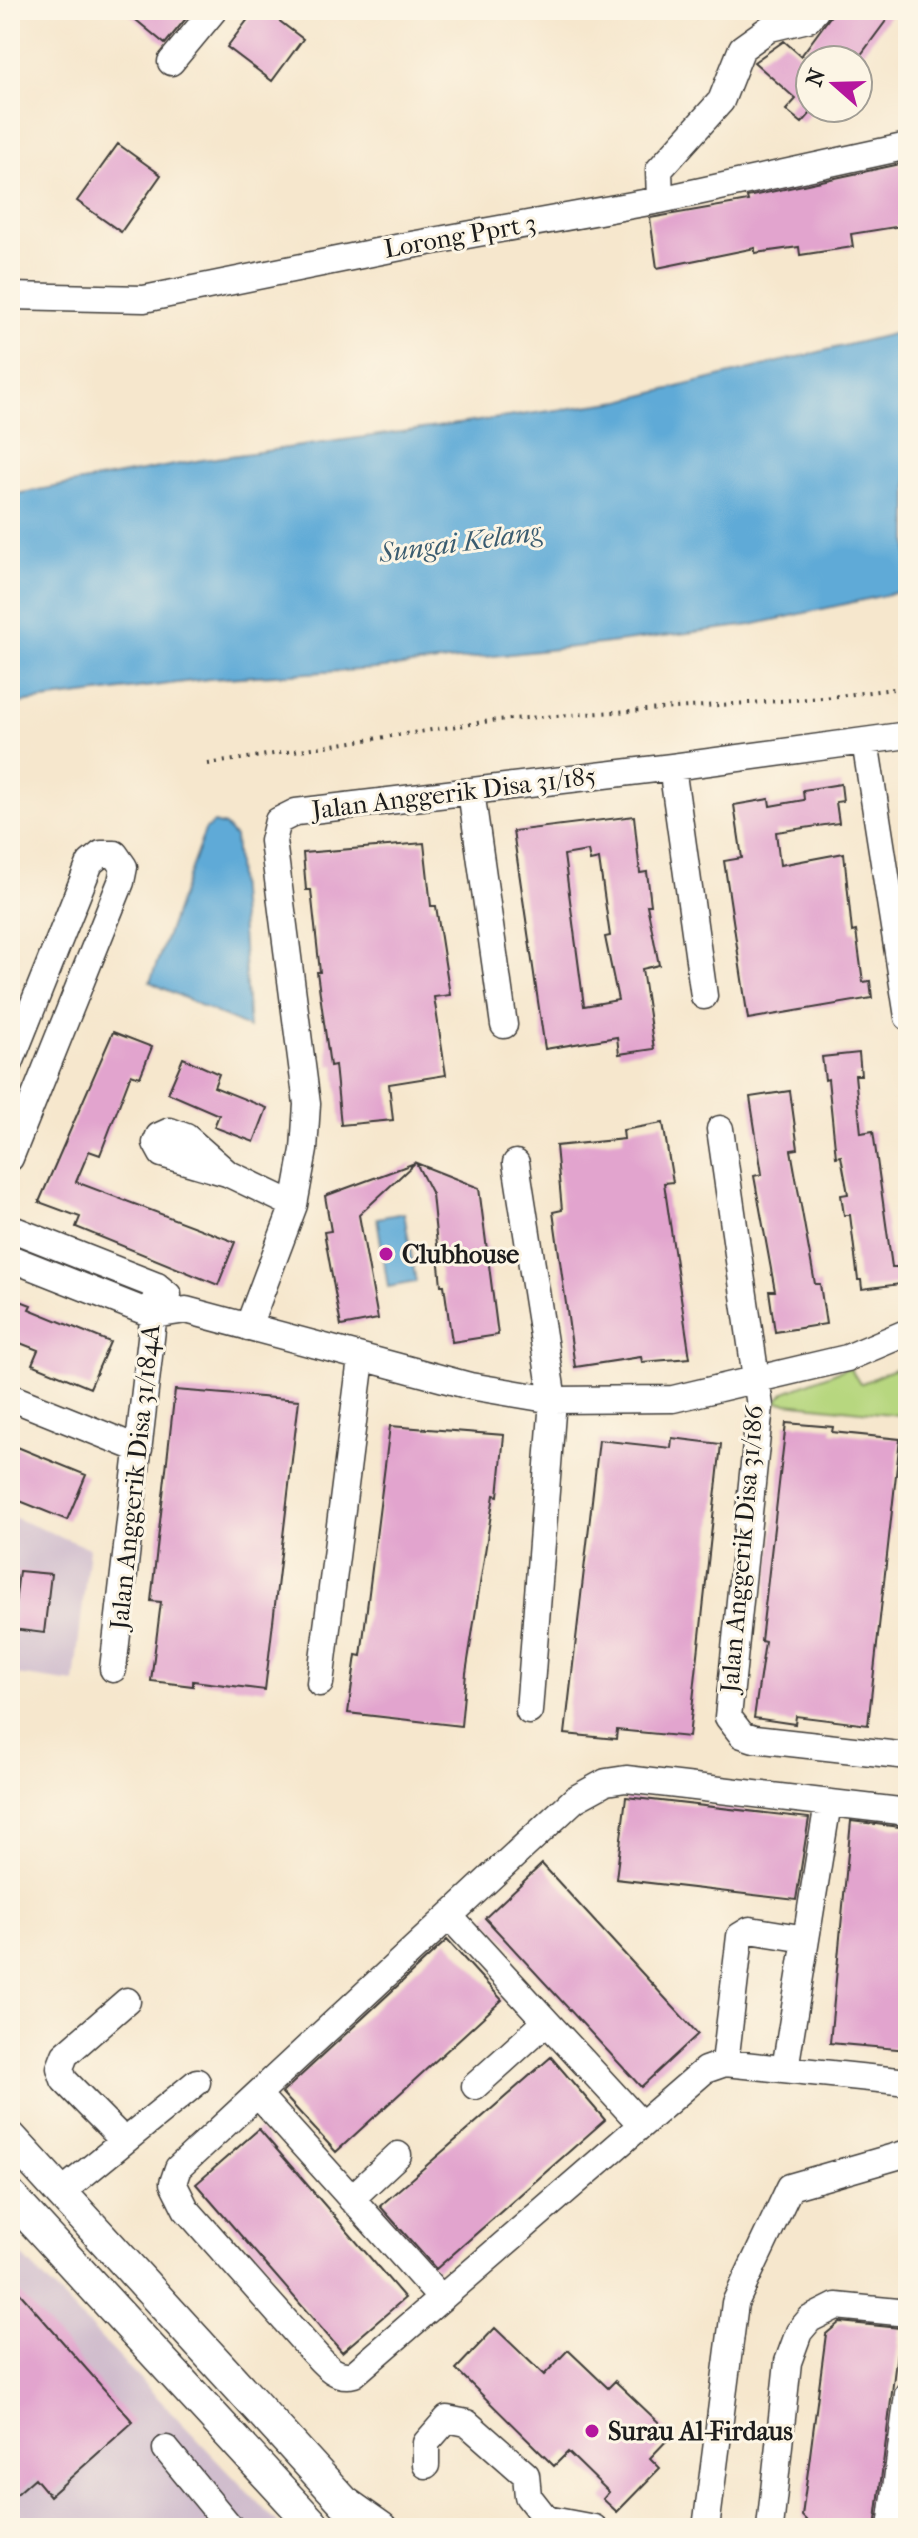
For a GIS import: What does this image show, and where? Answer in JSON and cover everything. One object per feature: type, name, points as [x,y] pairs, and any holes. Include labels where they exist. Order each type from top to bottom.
[{"type":"main road","points":[[10,2137],[63,2191],[344,2502],[381,2528]]},
{"type":"main road","points":[[10,2196],[316,2528]]},
{"type":"street","points":[[171,62],[214,10]]},
{"type":"street","points":[[660,200],[659,170],[670,154],[721,101],[742,48],[770,28],[808,19],[816,10]]},
{"type":"street","name":"Lorong Pprt 3","points":[[10,296],[144,299],[406,246],[660,200],[908,146]]},
{"type":"street","name":"Jalan Anggerik Disa 31/185","points":[[248,1327],[294,1205],[304,1150],[307,1104],[274,831],[278,821],[296,812],[908,735]]},
{"type":"street","points":[[865,741],[908,1017]]},
{"type":"street","points":[[672,767],[704,996]]},
{"type":"street","points":[[471,791],[504,1025]]},
{"type":"street","points":[[10,1063],[90,863],[101,854],[115,854],[124,867],[121,882],[10,1158]]},
{"type":"street","points":[[720,1129],[754,1382]]},
{"type":"street","points":[[516,1163],[553,1400],[529,1711]]},
{"type":"street","points":[[227,1173],[294,1205]]},
{"type":"street","points":[[10,1228],[157,1286],[186,1310]]},
{"type":"street","points":[[10,1258],[154,1315],[186,1310],[470,1386],[553,1400],[673,1399],[847,1358],[908,1332]]},
{"type":"street","name":"Jalan Anggerik Disa 31/184A","points":[[113,1669],[157,1286]]},
{"type":"street","points":[[320,1683],[361,1359]]},
{"type":"street","name":"Jalan Anggerik Disa 31/186","points":[[754,1382],[760,1406],[728,1717],[733,1728],[754,1739],[908,1756]]},
{"type":"street","points":[[10,1397],[139,1449]]},
{"type":"street","points":[[908,1812],[626,1779],[606,1782],[575,1799],[259,2096],[178,2168],[173,2183],[186,2209],[329,2370],[346,2376],[354,2374],[640,2123],[705,2070],[725,2063],[908,2082]]},
{"type":"street","points":[[785,2069],[828,1803]]},
{"type":"street","points":[[450,1917],[640,2123]]},
{"type":"street","points":[[725,2063],[740,1936],[750,1930],[806,1939]]},
{"type":"street","points":[[124,2141],[64,2080],[60,2068],[65,2055],[127,2001]]},
{"type":"street","points":[[475,2086],[545,2023]]},
{"type":"street","points":[[63,2191],[197,2082]]},
{"type":"street","points":[[259,2096],[440,2297]]},
{"type":"street","points":[[706,2528],[735,2303],[790,2187],[908,2153]]},
{"type":"street","points":[[351,2199],[398,2155]]},
{"type":"street","points":[[770,2528],[788,2362],[799,2332],[810,2319],[836,2306],[908,2313]]},
{"type":"street","points":[[891,2528],[908,2394]]},
{"type":"street","points":[[426,2465],[426,2443],[447,2419],[467,2423],[526,2475],[528,2496],[546,2519],[594,2528]]},
{"type":"street","points":[[166,2449],[231,2528]]},
{"type":"path","points":[[208,764],[497,720],[823,698],[908,687]]},
{"type":"shaded area","points":[[10,1516],[89,1548],[74,1683],[10,1674]]},
{"type":"shaded area","points":[[10,2243],[282,2528],[10,2528]]},
{"type":"green space","points":[[908,1363],[908,1416],[776,1402],[785,1392],[844,1369],[850,1368],[860,1384]]},
{"type":"water","name":"Sungai Kelang","points":[[908,330],[908,590],[751,625],[375,669],[209,679],[10,704],[10,495],[202,460],[621,401]]},
{"type":"water","points":[[214,823],[225,826],[235,837],[249,1028],[150,982],[205,830]]},
{"type":"water","points":[[404,1213],[416,1282],[388,1287],[377,1218]]},
{"type":"building","points":[[124,10],[193,10],[165,44]]},
{"type":"building","points":[[255,10],[265,10],[303,39],[272,81],[227,47]]},
{"type":"building","points":[[835,10],[894,10],[869,44],[810,44]]},
{"type":"building","points":[[784,41],[794,50],[794,97],[754,62]]},
{"type":"building","points":[[794,101],[794,116],[786,110]]},
{"type":"building","points":[[118,144],[161,175],[121,232],[77,201]]},
{"type":"building","points":[[905,163],[908,225],[851,234],[853,247],[800,255],[799,247],[755,253],[755,248],[657,268],[650,218],[748,201],[747,197]]},
{"type":"building","points":[[841,784],[843,801],[836,802],[839,823],[776,832],[780,865],[844,853],[852,932],[856,931],[863,982],[870,981],[872,998],[748,1019],[724,861],[742,858],[734,805],[769,799],[770,806],[804,800],[803,790]]},
{"type":"building","points":[[634,816],[640,873],[647,872],[651,905],[647,905],[659,965],[642,969],[654,1049],[619,1054],[617,1037],[545,1049],[513,831]],"holes":[[[588,851],[590,861],[599,859],[610,936],[605,937],[618,1000],[584,1006],[564,855]]]},
{"type":"building","points":[[424,843],[431,906],[436,906],[450,995],[434,997],[446,1075],[389,1084],[393,1120],[341,1125],[335,1065],[330,1066],[317,972],[320,972],[311,890],[306,890],[303,853]]},
{"type":"building","points":[[113,1032],[152,1047],[140,1077],[131,1074],[100,1155],[89,1151],[76,1182],[235,1242],[218,1285],[76,1227],[80,1217],[39,1202]]},
{"type":"building","points":[[859,1053],[861,1075],[855,1075],[861,1133],[873,1131],[892,1267],[899,1267],[901,1284],[862,1289],[861,1280],[858,1280],[850,1215],[844,1215],[841,1195],[848,1194],[841,1156],[836,1157],[828,1079],[825,1080],[822,1057]]},
{"type":"building","points":[[183,1058],[219,1074],[214,1087],[267,1108],[254,1142],[214,1127],[219,1115],[168,1093]]},
{"type":"building","points":[[790,1091],[798,1149],[791,1150],[815,1284],[820,1284],[826,1324],[775,1332],[769,1291],[775,1291],[754,1176],[762,1174],[750,1097]]},
{"type":"building","points":[[663,1123],[673,1182],[664,1183],[690,1358],[642,1362],[641,1357],[575,1367],[553,1212],[562,1210],[556,1146],[624,1139],[623,1130]]},
{"type":"building","points":[[415,1163],[359,1215],[378,1319],[341,1326],[324,1232],[331,1231],[325,1196]]},
{"type":"building","points":[[416,1163],[479,1188],[498,1335],[452,1342],[444,1285],[441,1285],[432,1194]]},
{"type":"building","points":[[10,1297],[31,1305],[29,1309],[110,1342],[90,1388],[32,1364],[38,1350],[10,1339]]},
{"type":"building","points":[[175,1390],[299,1400],[265,1690],[193,1681],[193,1686],[151,1681],[161,1602],[151,1601]]},
{"type":"building","points":[[786,1423],[833,1427],[832,1432],[900,1439],[868,1725],[796,1716],[795,1724],[754,1718],[765,1642],[761,1641]]},
{"type":"building","points":[[390,1426],[504,1435],[498,1496],[494,1495],[466,1673],[461,1726],[348,1713],[356,1655],[361,1656]]},
{"type":"building","points":[[672,1438],[721,1444],[689,1737],[617,1730],[616,1739],[565,1734],[599,1440],[671,1448]]},
{"type":"building","points":[[10,1444],[86,1475],[67,1520],[10,1497]]},
{"type":"building","points":[[19,1571],[51,1574],[44,1633],[12,1629]]},
{"type":"building","points":[[626,1797],[809,1818],[796,1900],[616,1879]]},
{"type":"building","points":[[851,1821],[908,1828],[908,2050],[830,2043]]},
{"type":"building","points":[[542,1864],[698,2034],[641,2087],[485,1918]]},
{"type":"building","points":[[447,1940],[502,2000],[336,2152],[282,2093]]},
{"type":"building","points":[[551,2057],[605,2120],[436,2269],[380,2206]]},
{"type":"building","points":[[259,2129],[405,2298],[342,2352],[196,2184]]},
{"type":"building","points":[[10,2282],[133,2422],[50,2496],[35,2478],[10,2500]]},
{"type":"building","points":[[840,2322],[900,2328],[875,2528],[814,2528],[802,2516],[826,2334]]},
{"type":"building","name":"Surau Al-Firdaus","points":[[495,2328],[544,2375],[568,2350],[608,2388],[615,2381],[672,2435],[650,2458],[660,2468],[617,2512],[603,2499],[609,2492],[568,2452],[554,2466],[456,2369]]},
{"type":"place","name":"Clubhouse","points":[[386,1254]]},
{"type":"place","name":"Surau Al-Firdaus","points":[[592,2431]]}]
